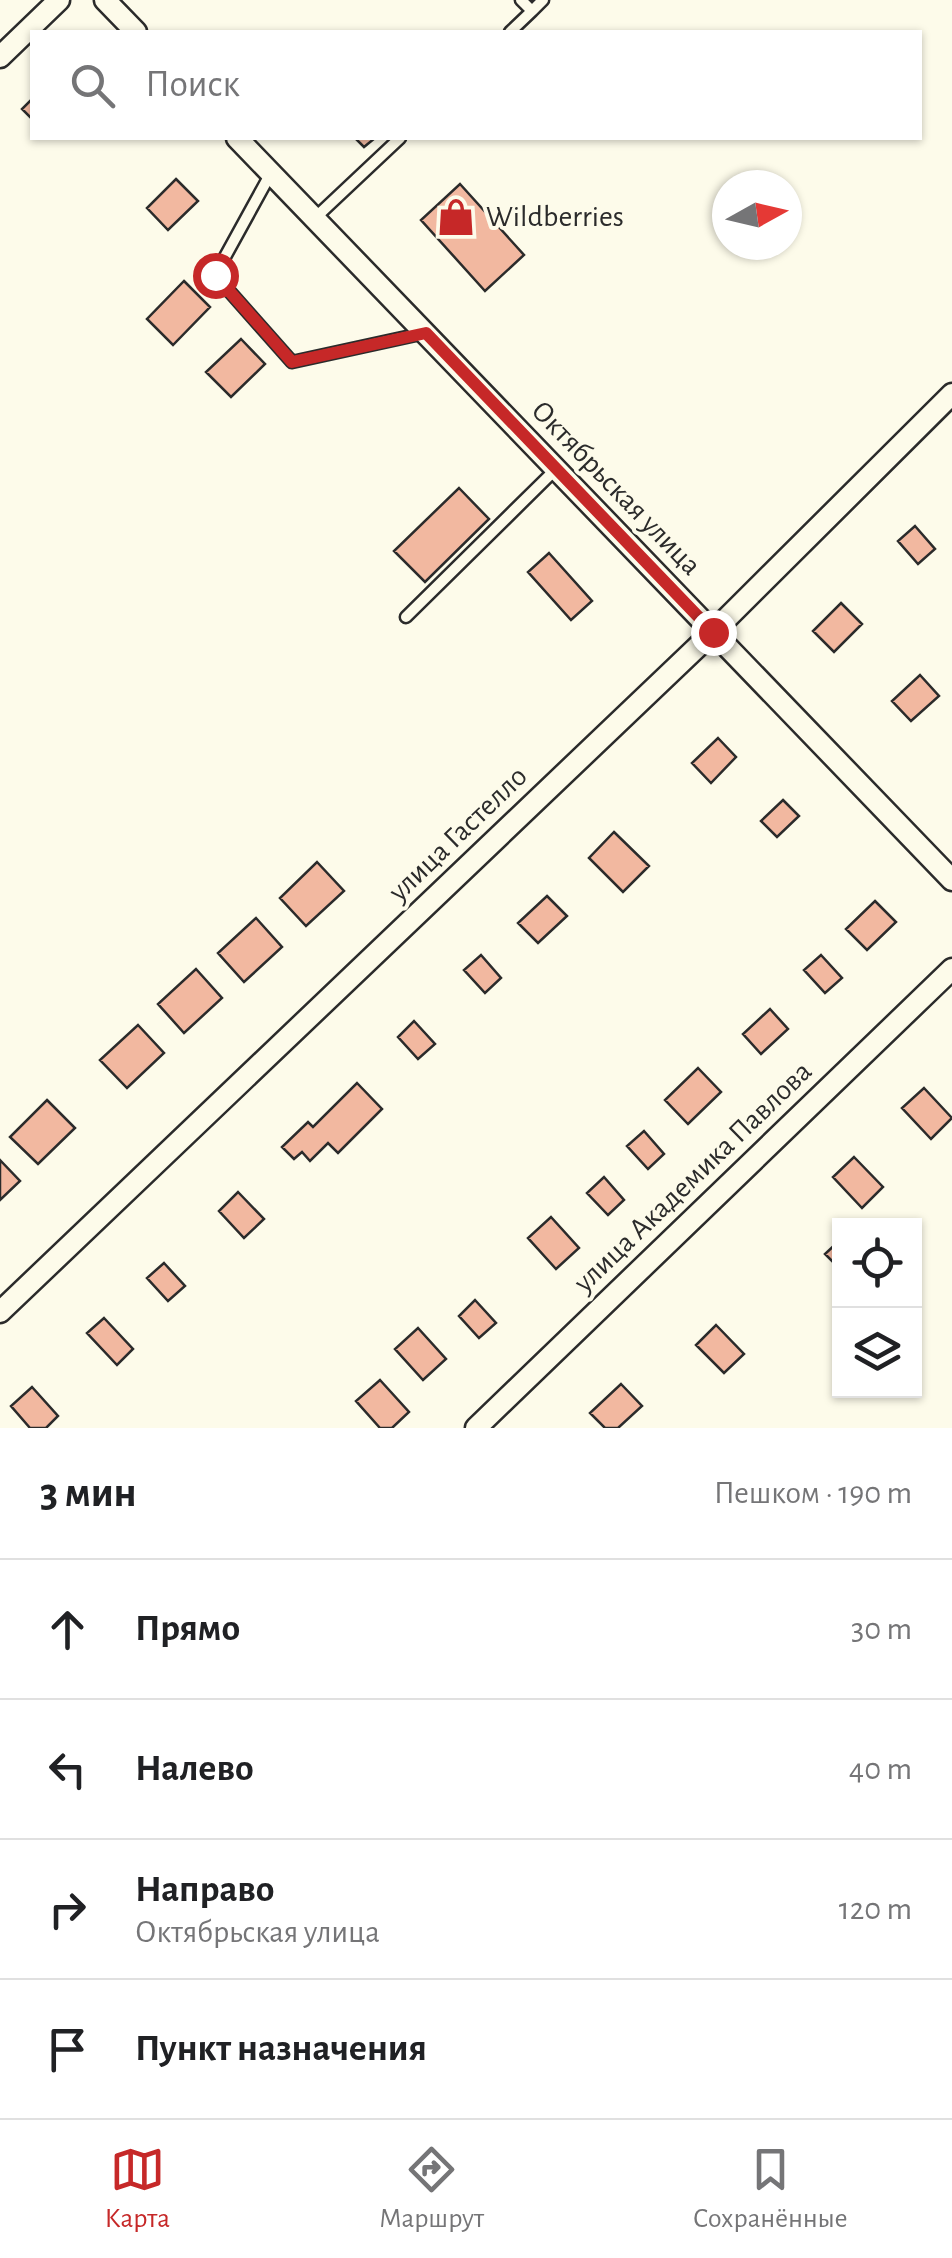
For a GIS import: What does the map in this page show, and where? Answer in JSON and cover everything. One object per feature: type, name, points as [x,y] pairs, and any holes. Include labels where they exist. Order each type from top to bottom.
[{"type":"street","points":[[0,57],[58,0]]},
{"type":"street","points":[[105,0],[134,30]]},
{"type":"street","name":"Октябрьская улица","points":[[239,140],[952,880]]},
{"type":"street","name":"улица Гастелло","points":[[0,1312],[713,632],[952,394]]},
{"type":"street","name":"улица Академика Павлова","points":[[476,1428],[952,969]]},
{"type":"lane","points":[[521,0],[532,11]]},
{"type":"lane","points":[[512,30],[543,0]]},
{"type":"lane","points":[[315,218],[398,140]]},
{"type":"lane","points":[[271,172],[215,275],[292,362],[426,333]]},
{"type":"lane","points":[[406,617],[556,469]]},
{"type":"building","points":[[30,101],[30,117],[22,109]]},
{"type":"building","points":[[176,179],[198,201],[168,230],[147,208]]},
{"type":"building","points":[[460,184],[524,255],[485,291],[421,220]]},
{"type":"building","points":[[184,281],[210,307],[173,345],[147,319]]},
{"type":"building","points":[[241,339],[265,364],[231,397],[206,372]]},
{"type":"building","points":[[459,488],[489,519],[425,582],[394,551]]},
{"type":"building","points":[[915,526],[935,549],[918,564],[898,541]]},
{"type":"building","points":[[549,553],[592,601],[571,620],[528,572]]},
{"type":"building","points":[[841,603],[862,624],[834,652],[813,631]]},
{"type":"building","points":[[920,675],[939,696],[911,721],[892,701]]},
{"type":"building","points":[[718,738],[736,757],[711,783],[692,763]]},
{"type":"building","points":[[783,800],[799,816],[777,837],[761,821]]},
{"type":"building","points":[[614,832],[649,866],[623,892],[589,858]]},
{"type":"building","points":[[317,862],[344,891],[306,926],[280,898]]},
{"type":"building","points":[[547,896],[567,916],[538,943],[518,923]]},
{"type":"building","points":[[875,901],[896,922],[867,950],[846,929]]},
{"type":"building","points":[[256,918],[282,947],[244,982],[218,953]]},
{"type":"building","points":[[481,955],[501,978],[485,993],[464,970]]},
{"type":"building","points":[[821,955],[842,978],[825,993],[804,970]]},
{"type":"building","points":[[196,969],[222,998],[184,1033],[158,1004]]},
{"type":"building","points":[[770,1009],[788,1029],[761,1054],[743,1034]]},
{"type":"building","points":[[414,1021],[435,1044],[418,1059],[398,1037]]},
{"type":"building","points":[[138,1025],[164,1053],[127,1088],[100,1060]]},
{"type":"building","points":[[698,1068],[721,1092],[688,1124],[665,1100]]},
{"type":"building","points":[[357,1083],[382,1109],[338,1153],[328,1143],[310,1161],[302,1152],[294,1159],[282,1147],[308,1122],[313,1127]]},
{"type":"building","points":[[924,1088],[952,1118],[931,1139],[902,1108]]},
{"type":"building","points":[[47,1100],[75,1128],[38,1164],[10,1137]]},
{"type":"building","points":[[644,1131],[664,1154],[648,1169],[627,1146]]},
{"type":"building","points":[[854,1157],[883,1187],[862,1208],[833,1177]]},
{"type":"building","points":[[0,1160],[20,1181],[0,1200]]},
{"type":"building","points":[[604,1177],[624,1200],[608,1215],[587,1193]]},
{"type":"building","points":[[238,1192],[264,1219],[244,1238],[219,1211]]},
{"type":"building","points":[[551,1217],[579,1248],[556,1269],[528,1238]]},
{"type":"building","points":[[164,1263],[185,1286],[168,1301],[147,1278]]},
{"type":"building","points":[[475,1300],[496,1323],[479,1338],[459,1316]]},
{"type":"building","points":[[104,1318],[133,1349],[117,1365],[87,1333]]},
{"type":"building","points":[[716,1325],[744,1354],[724,1373],[696,1345]]},
{"type":"building","points":[[418,1328],[446,1359],[423,1380],[395,1349]]},
{"type":"building","points":[[380,1380],[409,1412],[392,1428],[380,1428],[356,1401]]},
{"type":"building","points":[[621,1384],[642,1406],[618,1428],[605,1428],[590,1413]]},
{"type":"building","points":[[32,1387],[58,1416],[46,1428],[30,1428],[11,1406]]},
{"type":"place","name":"Wildberries","points":[[456,217]]},
{"type":"route","points":[[215,275],[292,362],[426,333],[713,632]]}]
